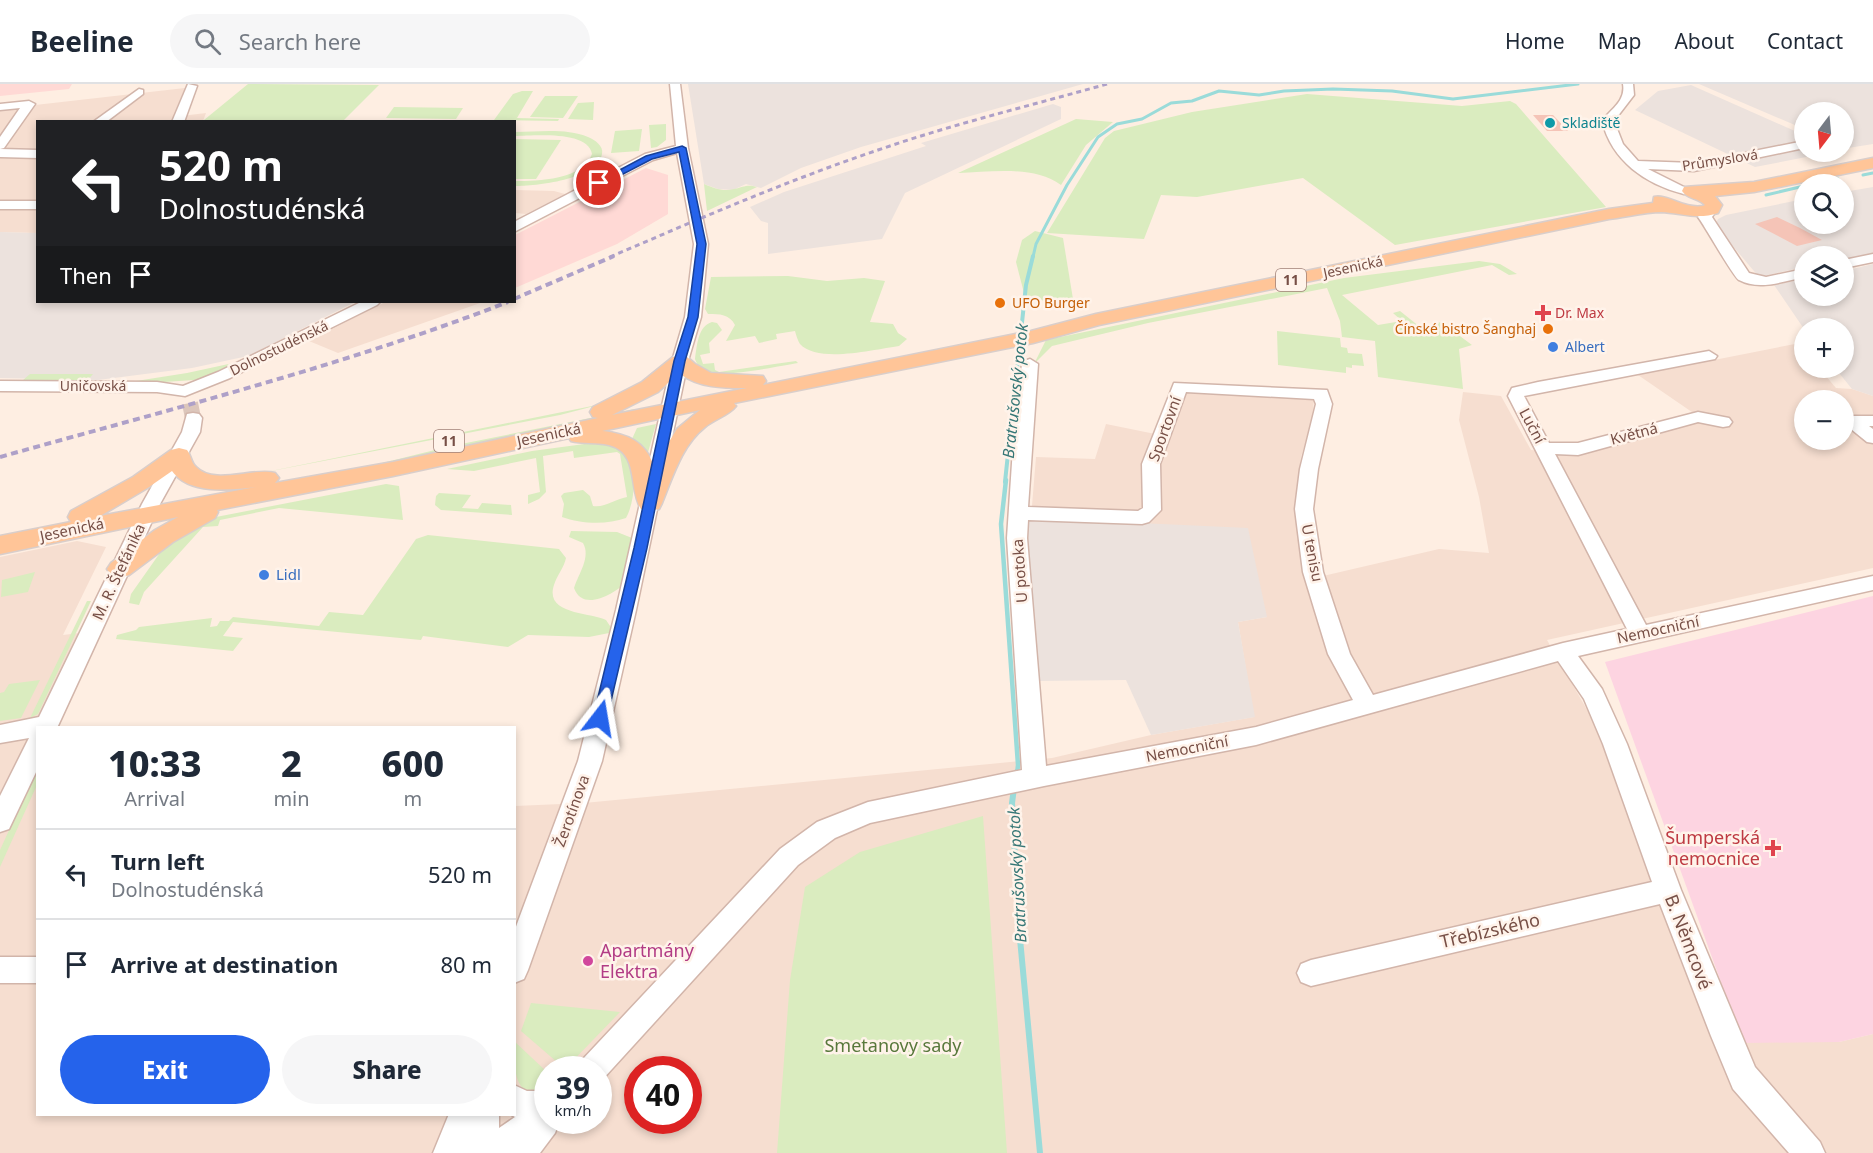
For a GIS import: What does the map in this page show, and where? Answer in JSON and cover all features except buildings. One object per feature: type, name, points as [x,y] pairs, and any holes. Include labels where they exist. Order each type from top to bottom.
[{"type":"main road","name":"Jesenická","points":[[1609,214],[1652,201],[1665,189],[1710,192],[1754,187],[1873,163]]},
{"type":"main road","name":"Jesenická","points":[[0,533],[80,517],[237,499],[393,469],[670,405],[1609,214],[1659,207],[1695,212],[1712,208],[1717,198],[1754,187]]},
{"type":"main road","points":[[1687,190],[1708,198],[1712,208]]},
{"type":"main road","points":[[1657,194],[1664,204],[1677,209]]},
{"type":"main road","points":[[599,413],[650,387],[680,361],[686,370],[707,380],[767,385]]},
{"type":"main road","points":[[650,503],[671,452],[680,438],[709,414],[767,385]]},
{"type":"main road","name":"Jesenická","points":[[0,545],[434,444],[599,413],[670,405]]},
{"type":"main road","points":[[528,439],[597,436],[623,442],[632,447],[643,462],[650,503]]},
{"type":"main road","points":[[80,517],[141,482],[179,455],[183,470],[190,476],[208,481],[301,476]]},
{"type":"main road","points":[[120,569],[183,524],[237,499]]},
{"type":"main road","points":[[41,537],[110,535],[121,543],[120,569]]},
{"type":"street","name":"Žerotínova","points":[[516,964],[590,761],[650,503],[680,361],[693,317],[701,244],[682,148],[675,84]]},
{"type":"street","name":"Průmyslová","points":[[1628,84],[1630,94],[1608,121],[1618,146],[1636,165],[1667,186],[1687,190]]},
{"type":"street","points":[[179,120],[192,86]]},
{"type":"street","points":[[101,120],[139,93]]},
{"type":"street","points":[[0,107],[29,104],[0,145]]},
{"type":"street","name":"Průmyslová","points":[[1636,165],[1694,168],[1794,147]]},
{"type":"street","points":[[516,227],[649,157],[682,148]]},
{"type":"street","points":[[0,153],[36,154]]},
{"type":"street","name":"Průmyslová","points":[[1636,165],[1642,176],[1657,188],[1657,194]]},
{"type":"street","points":[[0,205],[36,206]]},
{"type":"street","points":[[1712,208],[1705,217],[1732,257],[1739,274],[1750,279],[1766,281],[1794,275]]},
{"type":"street","points":[[1677,209],[1695,216],[1718,238]]},
{"type":"street","points":[[516,210],[544,212]]},
{"type":"street","points":[[1854,262],[1873,258]]},
{"type":"street","name":"Dolnostudénská","points":[[189,404],[225,375],[370,303]]},
{"type":"street","name":"Luční","points":[[1640,633],[1516,396],[1518,392],[1709,356]]},
{"type":"street","name":"U potoka","points":[[1022,780],[1017,538],[1024,418],[1030,364]]},
{"type":"street","name":"Uničovská","points":[[0,386],[157,387],[189,404]]},
{"type":"street","name":"Sportovní","points":[[1018,513],[1142,518],[1152,510],[1151,464],[1180,387],[1321,394]]},
{"type":"street","name":"U tenisu","points":[[1321,394],[1324,404],[1309,469],[1305,519],[1314,572],[1338,654],[1367,705]]},
{"type":"street","name":"M. R. Štefánika","points":[[46,726],[148,510],[191,432],[189,404]]},
{"type":"street","name":"Květná","points":[[1544,448],[1578,450],[1698,417],[1723,422]]},
{"type":"street","points":[[1873,421],[1852,421],[1873,438]]},
{"type":"street","name":"Nemocniční","points":[[605,1056],[784,863],[826,830],[868,813],[1022,780],[1256,736],[1563,651],[1873,583]]},
{"type":"street","name":"B. Němcové","points":[[1563,651],[1594,694],[1616,744],[1668,890],[1725,1036],[1744,1078],[1809,1153]]},
{"type":"street","points":[[0,734],[36,732]]},
{"type":"street","name":"M. R. Štefánika","points":[[0,821],[36,746]]},
{"type":"street","name":"Třebízského","points":[[1311,973],[1668,890]]},
{"type":"street","points":[[0,970],[36,970]]},
{"type":"street","points":[[516,1101],[525,1106],[534,1106]]},
{"type":"street","points":[[450,1153],[463,1116]]},
{"type":"street","points":[[497,1142],[534,1120]]},
{"type":"street","points":[[450,1153],[460,1147],[497,1142],[534,1125]]},
{"type":"shaded area","points":[[0,84],[72,84],[69,89],[0,96]]},
{"type":"shaded area","points":[[688,84],[1083,84],[861,147],[801,168],[761,188],[746,184],[733,190],[718,189],[704,184]]},
{"type":"shaded area","points":[[1699,84],[1873,84],[1873,144],[1854,147],[1854,102],[1794,102],[1794,125]]},
{"type":"shaded area","points":[[1691,85],[1794,131],[1794,159],[1755,167],[1635,110],[1658,91]]},
{"type":"shaded area","points":[[185,88],[173,117],[206,113],[203,120],[36,120],[36,233],[0,232],[0,109]]},
{"type":"shaded area","points":[[1053,104],[1061,107],[1061,119],[905,193],[882,239],[768,254],[768,223],[761,221],[750,207],[784,192],[926,146],[921,143]]},
{"type":"shaded area","points":[[646,168],[668,175],[668,214],[617,244],[516,288],[516,234]]},
{"type":"shaded area","points":[[1873,187],[1873,253],[1854,257],[1854,246],[1794,246],[1794,269],[1759,277],[1715,225],[1718,219],[1726,215],[1794,201],[1794,234],[1854,234],[1854,190]]},
{"type":"shaded area","points":[[516,190],[554,191],[565,194],[526,214],[516,213]]},
{"type":"shaded area","points":[[0,232],[36,233],[36,303],[353,303],[248,356],[192,368],[98,380],[0,378]]},
{"type":"shaded area","points":[[1873,264],[1873,396],[1852,389],[1843,378],[1854,378],[1854,318],[1796,318],[1774,285],[1794,281],[1794,306],[1854,306],[1854,269]]},
{"type":"shaded area","points":[[383,303],[480,303],[338,353],[309,341]]},
{"type":"shaded area","points":[[1794,344],[1794,378],[1828,378],[1836,388],[1852,389],[1873,396],[1873,568],[1547,640],[1598,729],[1660,904],[1713,1042],[1839,1042],[1873,1034],[1873,1153],[0,1153],[0,557],[77,541],[106,547],[63,635],[87,632],[39,726],[36,726],[36,1116],[516,1116],[516,806],[584,803],[1052,758],[1151,735],[1254,717],[1238,622],[1267,617],[1105,523],[1031,518],[1036,457],[1095,459],[1106,424],[1165,436],[1187,392],[1314,400],[1312,420],[1301,457],[1296,501],[1297,531],[1305,577],[1323,576],[1439,549],[1489,553],[1479,497],[1459,420],[1463,392],[1501,396],[1531,450],[1576,454],[1705,421],[1638,375]]},
{"type":"shaded area","points":[[1031,518],[1248,528],[1267,617],[1238,622],[1255,717],[1151,735],[1126,680],[1036,681],[1025,526]]},
{"type":"shaded area","name":"Šumperská nemocnice","points":[[1873,596],[1873,1034],[1839,1042],[1743,1043],[1605,662]]},
{"type":"green space","points":[[248,84],[379,85],[344,120],[204,120]]},
{"type":"green space","points":[[533,91],[517,118],[559,119],[558,121],[494,120],[513,94]]},
{"type":"green space","points":[[1307,94],[1462,106],[1510,101],[1516,104],[1606,207],[1395,245],[1303,178],[1197,197],[1161,195],[1144,239],[1047,233],[1105,138],[1114,131],[1192,112]]},
{"type":"green space","points":[[545,96],[578,96],[563,118],[530,117]]},
{"type":"green space","points":[[594,102],[593,120],[568,119],[578,103]]},
{"type":"green space","points":[[394,107],[463,108],[456,119],[386,118]]},
{"type":"green space","points":[[1076,119],[1113,122],[1086,145],[1061,185],[1050,179],[1025,172],[958,173]]},
{"type":"green space","points":[[666,124],[666,140],[657,147],[651,148],[649,125]]},
{"type":"green space","points":[[642,129],[639,151],[611,153],[615,131]]},
{"type":"green space","points":[[552,131],[579,134],[591,138],[598,144],[602,148],[602,154],[598,163],[578,176],[550,183],[516,186],[516,181],[547,179],[570,174],[587,163],[592,154],[588,146],[581,141],[546,135],[516,136],[516,132]]},
{"type":"green space","points":[[516,139],[561,140],[536,179],[516,179]]},
{"type":"green space","points":[[704,184],[726,190],[748,186],[757,187],[707,211]]},
{"type":"green space","points":[[1035,231],[1063,238],[1073,299],[1045,301],[1025,297],[1016,262],[1022,240]]},
{"type":"green space","points":[[1479,261],[1500,264],[1517,274],[1509,275],[1492,265],[1342,295],[1378,325],[1402,321],[1393,313],[1400,311],[1420,327],[1441,322],[1472,345],[1459,349],[1463,389],[1378,377],[1375,341],[1342,337],[1340,321],[1327,288],[1148,323],[1052,346],[1034,364],[1046,340],[1344,278]]},
{"type":"green space","points":[[788,276],[827,281],[864,278],[885,281],[870,322],[893,324],[898,333],[907,339],[899,346],[848,354],[808,350],[800,344],[795,331],[776,334],[777,339],[759,343],[755,336],[726,341],[735,325],[733,321],[720,315],[708,314],[705,309],[711,277]]},
{"type":"green space","points":[[717,323],[722,330],[709,343],[710,353],[700,355],[703,364],[714,363],[715,370],[719,372],[796,361],[798,363],[738,373],[726,374],[706,371],[695,359],[701,332],[707,324]]},
{"type":"green space","points":[[1277,331],[1340,338],[1341,347],[1347,348],[1348,353],[1362,354],[1364,366],[1346,367],[1346,373],[1278,365]]},
{"type":"green space","points":[[247,360],[216,375],[194,380],[134,384],[136,381]]},
{"type":"green space","points":[[30,374],[93,374],[87,381],[22,381]]},
{"type":"green space","points":[[625,398],[560,415],[256,474],[592,406]]},
{"type":"green space","points":[[635,409],[634,412],[465,446],[367,471],[370,466],[451,446]]},
{"type":"green space","points":[[656,424],[647,456],[632,439],[637,428]]},
{"type":"green space","points":[[592,443],[616,448],[628,458],[634,484],[632,503],[626,518],[594,523],[562,517],[564,504],[561,496],[564,493],[583,490],[590,496],[593,506],[602,506],[627,497],[620,454],[617,452],[574,458],[573,451],[543,456],[546,492],[539,499],[528,504],[528,495],[540,492],[536,458],[474,471],[447,469],[532,451]]},
{"type":"green space","points":[[386,484],[399,486],[403,520],[279,508],[220,520],[218,526],[203,527],[144,592],[139,605],[129,603],[131,594],[162,550],[172,540],[216,517]]},
{"type":"green space","points":[[439,493],[471,495],[462,508],[478,509],[482,503],[511,505],[512,515],[441,510],[435,505],[436,496]]},
{"type":"green space","points":[[571,531],[617,532],[632,538],[627,582],[615,591],[592,600],[578,595],[574,588],[586,554],[583,543],[569,537]]},
{"type":"green space","points":[[428,535],[559,549],[566,558],[554,585],[553,595],[556,602],[571,611],[606,620],[614,632],[589,637],[528,635],[508,647],[423,636],[421,640],[233,622],[223,636],[243,638],[233,651],[116,639],[117,635],[139,627],[212,618],[210,627],[217,626],[220,621],[229,621],[233,617],[319,626],[329,612],[363,615],[416,539]]},
{"type":"green space","points":[[35,572],[28,592],[1,597],[2,580]]},
{"type":"green space","points":[[87,601],[91,601],[38,714],[30,718]]},
{"type":"green space","points":[[40,680],[21,718],[0,721],[0,693],[4,692],[9,684]]},
{"type":"green space","points":[[36,771],[36,787],[0,867],[0,850]]},
{"type":"green space","name":"Smetanovy sady","points":[[983,816],[1007,1153],[777,1153],[790,980],[805,887],[860,852]]},
{"type":"green space","points":[[531,1003],[620,1012],[578,1056],[550,1056],[521,1031]]},
{"type":"green space","points":[[516,1043],[534,1060],[534,1092],[527,1091],[521,1086],[516,1074]]},
{"type":"waterway","name":"Bratrušovský potok","points":[[1033,257],[1036,244],[1067,185],[1098,137],[1117,124],[1142,119],[1171,103],[1192,101],[1219,91],[1259,95],[1284,91],[1333,89],[1392,91],[1453,99],[1578,84]]},
{"type":"waterway","points":[[1863,175],[1873,173]]},
{"type":"waterway","points":[[1766,195],[1794,188]]},
{"type":"waterway","name":"Bratrušovský potok","points":[[1005,482],[1026,285],[1033,256]]},
{"type":"waterway","name":"Bratrušovský potok","points":[[1006,480],[1001,524],[1017,774]]},
{"type":"waterway","name":"Bratrušovský potok","points":[[1016,777],[1017,772]]},
{"type":"waterway","name":"Bratrušovský potok","points":[[1014,788],[1012,803],[1019,928],[1040,1153]]},
{"type":"tunnel","points":[[190,403],[193,418]]},
{"type":"railway","points":[[610,257],[746,199],[849,160],[939,130],[1107,84]]},
{"type":"railway","points":[[516,298],[614,256]]},
{"type":"railway","points":[[0,457],[320,367],[505,303]]},
{"type":"place","name":"Skladiště","points":[[1550,123]]},
{"type":"place","name":"UFO Burger","points":[[1000,303]]},
{"type":"place","name":"Dr. Max","points":[[1543,313]]},
{"type":"place","name":"Čínské bistro Šanghaj","points":[[1548,329]]},
{"type":"place","name":"Albert","points":[[1553,347]]},
{"type":"place","name":"Lidl","points":[[264,575]]},
{"type":"place","name":"Šumperská nemocnice","points":[[1773,848]]},
{"type":"place","name":"Apartmány Elektra","points":[[588,961]]},
{"type":"route","points":[[599,183],[649,157],[682,148],[701,237],[693,317],[686,335],[641,548],[600,718]]}]
